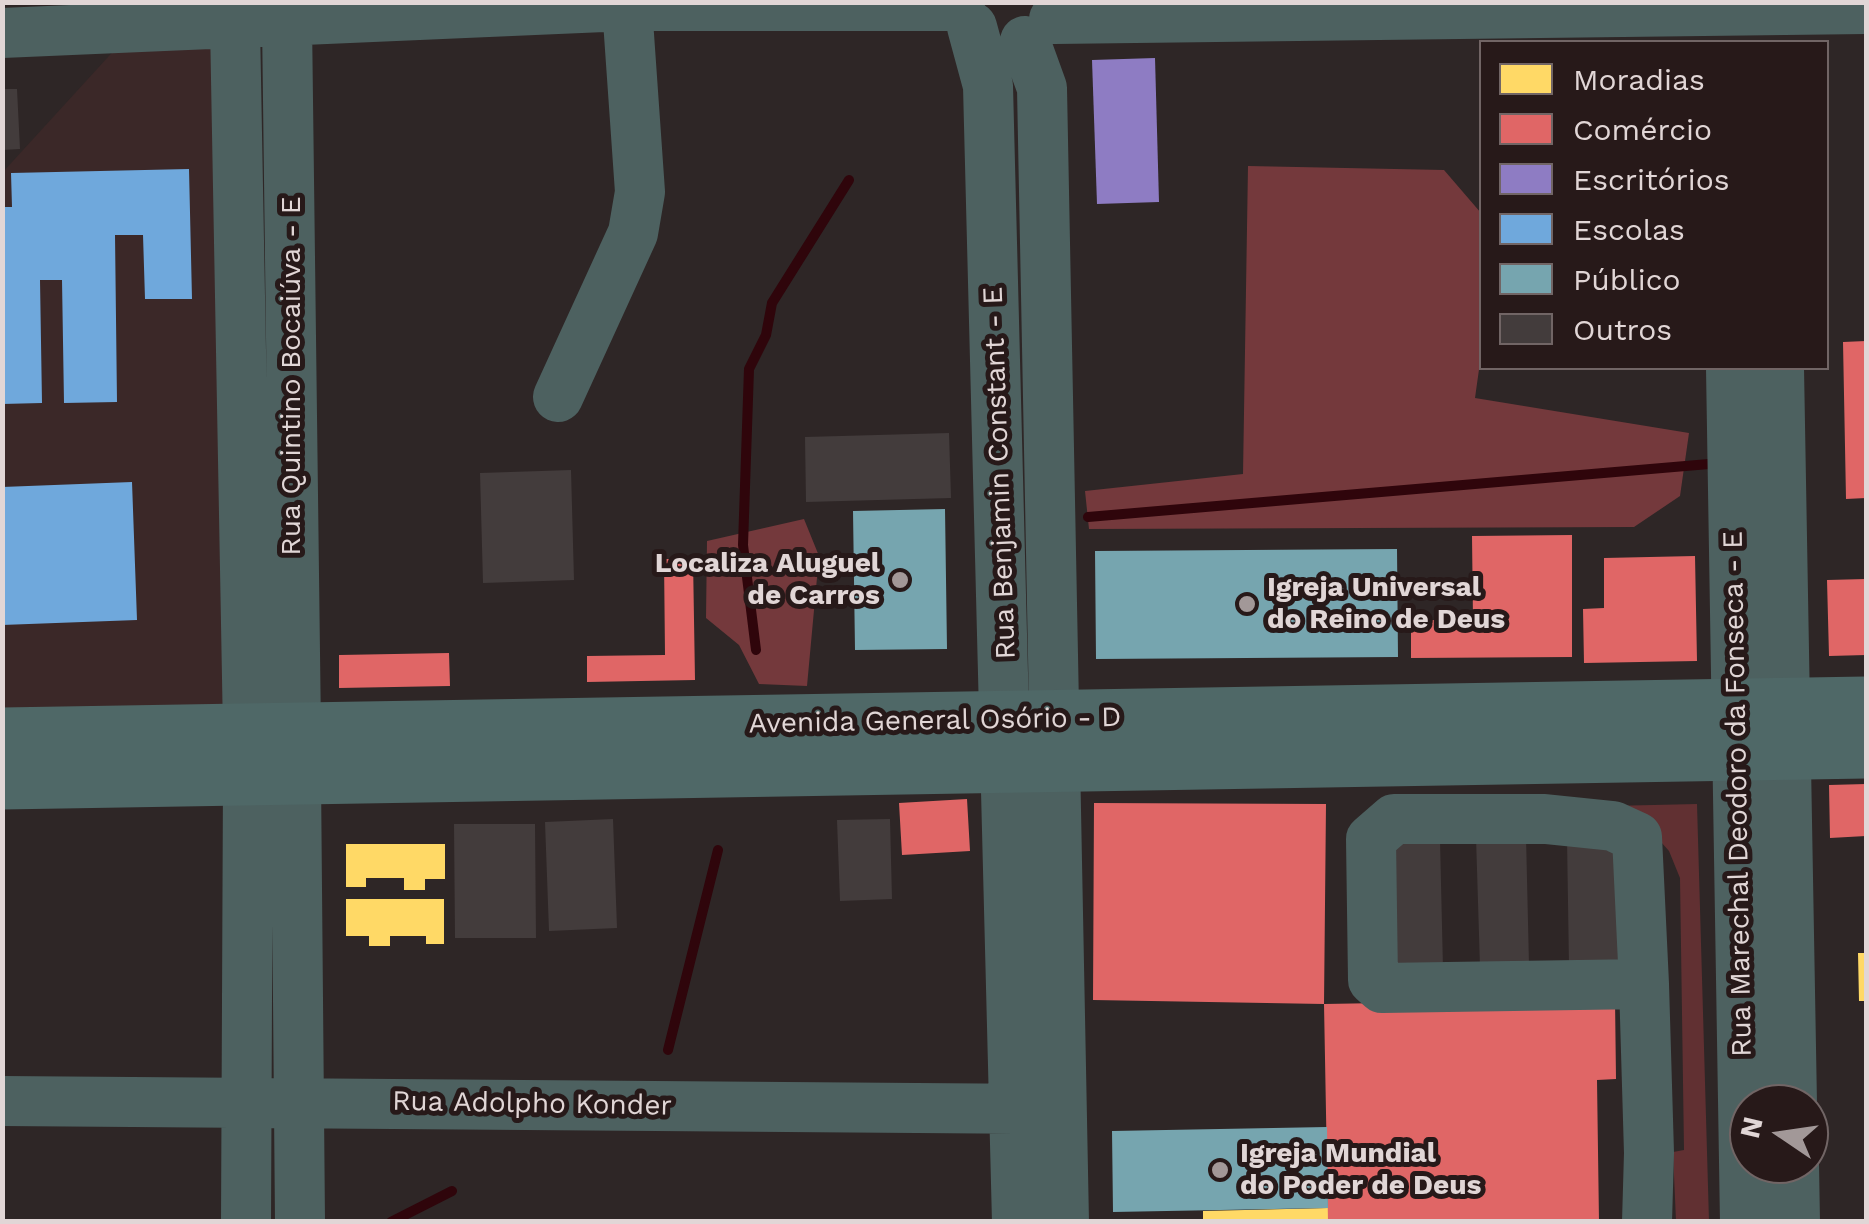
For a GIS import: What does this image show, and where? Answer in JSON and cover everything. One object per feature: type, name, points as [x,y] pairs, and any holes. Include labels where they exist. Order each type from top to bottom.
[{"type":"main road","name":"Avenida General Osório - D","points":[[1031,744],[1448,758],[1761,729],[1866,704]]},
{"type":"main road","name":"Avenida General Osório - D","points":[[2,782],[272,755],[1761,729],[1866,751]]},
{"type":"main road","name":"Avenida General Osório - D","points":[[2,735],[272,755]]},
{"type":"street","points":[[558,397],[635,220],[640,192],[627,6]]},
{"type":"street","points":[[2,33],[627,6],[964,12],[988,38],[1047,21],[1749,19],[1866,9]]},
{"type":"street","name":"Rua Benjamin Constant - E","points":[[964,12],[988,86],[1031,744]]},
{"type":"street","name":"Rua Quintino Bocaiúva - E","points":[[246,1222],[246,1101],[293,466],[287,20]]},
{"type":"street","name":"Rua Benjamin Constant - E","points":[[1047,21],[1042,88],[1031,744],[1039,1108],[1064,1222]]},
{"type":"street","name":"Rua Quintino Bocaiúva - E","points":[[235,24],[242,468],[272,755],[299,1102],[300,1222]]},
{"type":"street","name":"Rua Marechal Deodoro da Fonseca - E","points":[[1731,370],[1790,1084]]},
{"type":"street","name":"Rua Marechal Deodoro da Fonseca - E","points":[[1747,1084],[1778,370]]},
{"type":"street","points":[[242,468],[293,466]]},
{"type":"street","points":[[1448,758],[1452,822]]},
{"type":"street","points":[[1644,984],[1456,994],[1382,988],[1373,980],[1371,840],[1394,819],[1544,819],[1612,826],[1637,837],[1644,984],[1648,1222]]},
{"type":"street","name":"Rua Adolpho Konder","points":[[2,1101],[1039,1108]]},
{"type":"street","name":"Rua Benjamin Constant - E","points":[[1017,1222],[1039,1108]]},
{"type":"street","name":"Rua Marechal Deodoro da Fonseca - E","points":[[1745,1184],[1745,1222]]},
{"type":"street","points":[[1794,1184],[1794,1222]]},
{"type":"shaded area","points":[[119,45],[225,46],[238,718],[3,722],[2,173]]},
{"type":"shaded area","points":[[1248,166],[1444,170],[1479,211],[1479,369],[1475,398],[1689,433],[1680,496],[1634,527],[1089,529],[1085,491],[1243,474]]},
{"type":"shaded area","points":[[804,519],[819,556],[807,686],[759,684],[739,645],[706,618],[707,541]]},
{"type":"shaded area","points":[[1697,804],[1709,1221],[1676,1221],[1673,1152],[1684,1150],[1680,878],[1669,851],[1653,833],[1609,806]]},
{"type":"building: Moradias","points":[[346,844],[445,844],[445,879],[425,879],[425,890],[404,890],[404,878],[366,878],[366,887],[346,887]]},
{"type":"building: Moradias","points":[[346,899],[444,899],[444,944],[426,944],[426,936],[390,936],[390,946],[369,946],[369,936],[346,936]]},
{"type":"building: Moradias","points":[[1858,953],[1866,953],[1866,1001],[1859,1001]]},
{"type":"building: Moradias","points":[[1328,1208],[1328,1222],[1203,1222],[1203,1211]]},
{"type":"building: Comércio","points":[[1866,341],[1866,498],[1846,499],[1843,342]]},
{"type":"building: Comércio","points":[[1572,535],[1572,657],[1411,658],[1411,620],[1473,620],[1472,536]]},
{"type":"building: Comércio","points":[[1695,556],[1697,661],[1584,663],[1583,609],[1604,608],[1604,558]]},
{"type":"building: Comércio","points":[[664,559],[693,559],[695,680],[587,682],[587,656],[665,655]]},
{"type":"building: Comércio","points":[[1866,579],[1866,655],[1829,656],[1827,580]]},
{"type":"building: Comércio","points":[[449,653],[450,686],[339,688],[339,655]]},
{"type":"building: Comércio","points":[[1866,784],[1866,836],[1830,838],[1829,785]]},
{"type":"building: Comércio","points":[[967,799],[970,851],[902,855],[899,803]]},
{"type":"building: Comércio","points":[[1094,803],[1326,804],[1324,1004],[1093,1000]]},
{"type":"building: Comércio","points":[[1615,999],[1616,1079],[1597,1080],[1599,1222],[1328,1222],[1324,1004]]},
{"type":"building: Escritórios","points":[[1155,58],[1159,202],[1097,204],[1092,60]]},
{"type":"building: Escolas","points":[[189,169],[192,299],[145,299],[143,235],[115,235],[117,402],[64,403],[62,280],[40,280],[42,403],[2,404],[2,207],[12,207],[11,173]]},
{"type":"building: Escolas","points":[[132,482],[137,620],[2,625],[2,487]]},
{"type":"building: Público","name":"Localiza Aluguel de Carros","points":[[945,509],[947,649],[855,650],[853,511]]},
{"type":"building: Público","name":"Igreja Universal do Reino de Deus","points":[[1397,549],[1398,657],[1096,659],[1095,551]]},
{"type":"building: Público","name":"Igreja Mundial do Poder de Deus","points":[[1327,1127],[1328,1208],[1113,1212],[1112,1131]]},
{"type":"building: Outros","points":[[2,89],[17,89],[20,149],[2,150]]},
{"type":"building: Outros","points":[[949,433],[951,498],[806,502],[805,437]]},
{"type":"building: Outros","points":[[571,470],[574,580],[483,583],[480,473]]},
{"type":"building: Outros","points":[[613,819],[617,928],[549,931],[545,822]]},
{"type":"building: Outros","points":[[890,819],[892,899],[840,901],[837,820]]},
{"type":"building: Outros","points":[[454,824],[535,824],[536,938],[455,938]]},
{"type":"building: Outros","points":[[1526,836],[1529,965],[1480,967],[1476,837]]},
{"type":"building: Outros","points":[[1616,836],[1619,966],[1569,967],[1567,838]]},
{"type":"building: Outros","points":[[1440,840],[1443,969],[1393,971],[1390,841]]},
{"type":"waterway","points":[[756,650],[743,545],[749,369],[766,335],[772,303],[849,180]]},
{"type":"waterway","points":[[1088,517],[1709,464]]},
{"type":"waterway","points":[[668,1050],[718,850]]},
{"type":"waterway","points":[[391,1222],[452,1191]]},
{"type":"place","name":"Localiza Aluguel de Carros","points":[[900,580]]},
{"type":"place","name":"Igreja Universal do Reino de Deus","points":[[1247,604]]},
{"type":"place","name":"Igreja Mundial do Poder de Deus","points":[[1220,1170]]}]
